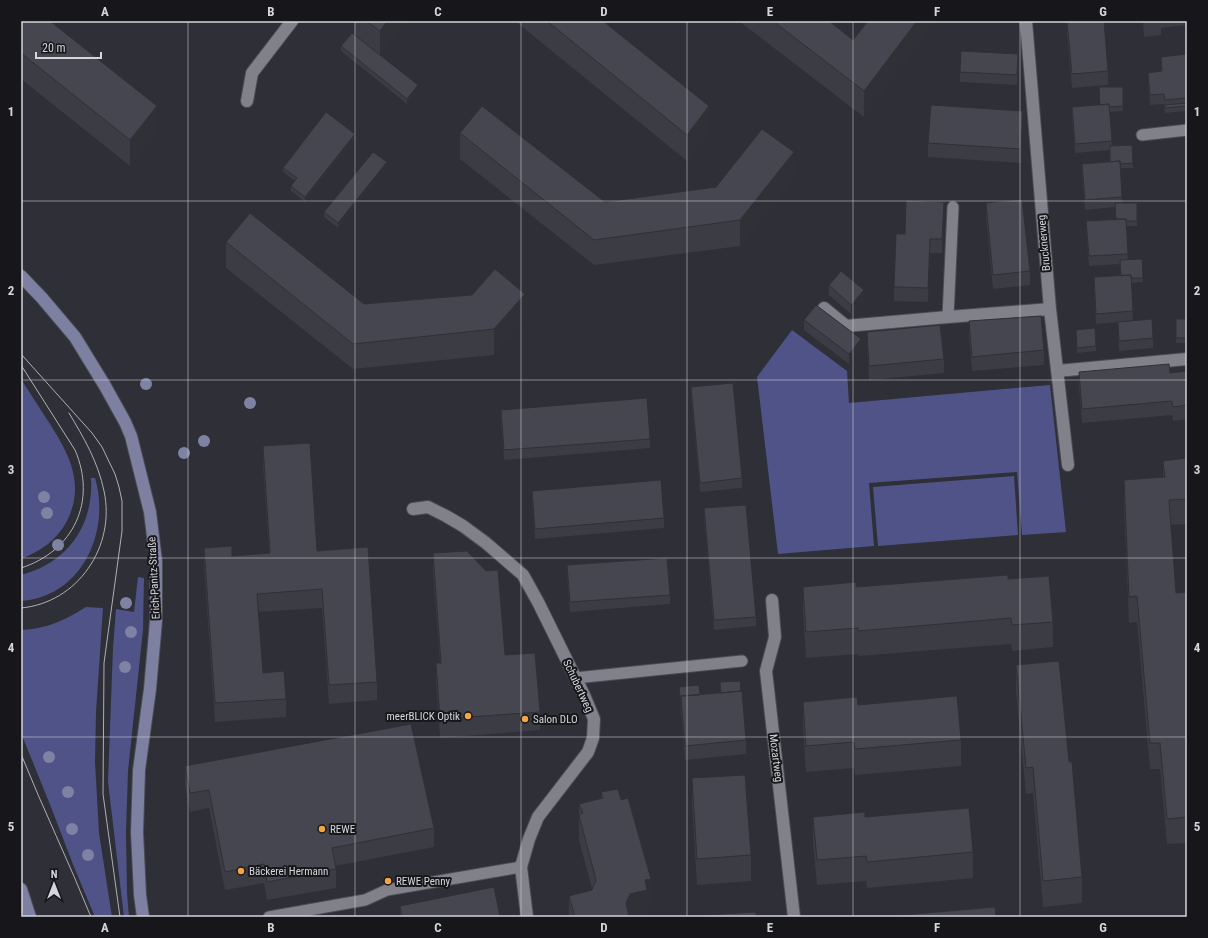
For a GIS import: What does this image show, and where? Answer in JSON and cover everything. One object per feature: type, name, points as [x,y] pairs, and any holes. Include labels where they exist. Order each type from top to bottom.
[{"type":"main road","name":"Erich-Panitz-Straße","points":[[21,276],[75,337],[125,422],[133,444],[150,512],[156,561],[156,621],[150,689],[139,770],[137,832],[140,895],[143,917]]},
{"type":"main road","points":[[21,889],[30,917]]},
{"type":"street","points":[[247,101],[252,73],[292,21]]},
{"type":"street","name":"Brucknerweg","points":[[1026,21],[1050,309],[1068,465]]},
{"type":"street","points":[[824,308],[846,326],[1050,309]]},
{"type":"street","points":[[1057,371],[1187,359]]},
{"type":"street","name":"Schubertweg","points":[[413,509],[428,507],[463,526],[486,543],[523,575],[538,602],[594,719],[593,738],[588,752],[538,817],[529,839],[522,867],[527,917]]},
{"type":"street","name":"Mozartweg","points":[[772,600],[775,638],[766,671],[794,917]]},
{"type":"lane","points":[[1142,135],[1187,130]]},
{"type":"lane","points":[[948,317],[953,207]]},
{"type":"lane","points":[[575,678],[742,661]]},
{"type":"lane","points":[[269,917],[365,900],[387,890],[522,867]]},
{"type":"shaded area","points":[[792,330],[847,371],[849,403],[1050,385],[1066,532],[1022,535],[1017,472],[869,483],[874,546],[778,554],[757,377]]},
{"type":"shaded area","points":[[21,379],[68,456],[75,481],[75,494],[72,507],[63,528],[48,544],[21,559]]},
{"type":"shaded area","points":[[1014,476],[1018,535],[878,546],[873,487]]},
{"type":"shaded area","points":[[91,478],[95,478],[99,498],[99,519],[95,539],[87,558],[75,574],[61,588],[42,597],[21,601],[21,575],[52,562],[64,552],[82,527],[88,512],[91,495]]},
{"type":"shaded area","points":[[138,577],[144,578],[143,630],[128,771],[126,832],[129,917],[124,917],[108,782],[113,648],[116,609],[134,612]]},
{"type":"shaded area","points":[[86,607],[103,608],[96,712],[95,762],[99,833],[112,917],[95,917],[21,733],[21,630],[47,626],[71,616]]},
{"type":"building","points":[[21,21],[50,21],[157,106],[130,140],[21,53]]},
{"type":"building","points":[[366,21],[387,21],[380,31]]},
{"type":"building","points":[[547,21],[603,21],[709,106],[687,135]]},
{"type":"building","points":[[773,21],[829,21],[853,40],[868,21],[917,21],[864,91]]},
{"type":"building","points":[[1067,21],[1104,21],[1108,71],[1072,74]]},
{"type":"building","points":[[352,33],[418,85],[407,99],[341,46]]},
{"type":"building","points":[[961,51],[1018,54],[1017,75],[960,72]]},
{"type":"building","points":[[1187,54],[1187,98],[1165,100],[1164,94],[1150,95],[1148,73],[1162,71],[1161,57]]},
{"type":"building","points":[[1099,87],[1123,87],[1123,106],[1109,107],[1109,104],[1100,105]]},
{"type":"building","points":[[1187,103],[1187,106],[1165,108],[1165,105]]},
{"type":"building","points":[[1109,104],[1112,141],[1075,144],[1072,107]]},
{"type":"building","points":[[931,105],[1023,111],[1021,149],[928,143]]},
{"type":"building","points":[[482,106],[605,202],[716,187],[762,129],[794,152],[740,220],[594,240],[460,133]]},
{"type":"building","points":[[326,112],[355,134],[305,197],[291,186],[297,178],[283,168]]},
{"type":"building","points":[[1132,145],[1133,163],[1120,164],[1120,161],[1110,162],[1110,146]]},
{"type":"building","points":[[373,152],[387,162],[338,223],[324,212]]},
{"type":"building","points":[[1120,161],[1122,197],[1085,200],[1082,164]]},
{"type":"building","points":[[1022,199],[1030,271],[993,275],[986,203]]},
{"type":"building","points":[[906,200],[944,202],[942,239],[930,239],[928,288],[894,287],[896,234],[905,234]]},
{"type":"building","points":[[1115,203],[1137,203],[1137,221],[1116,219]]},
{"type":"building","points":[[250,213],[364,304],[472,295],[495,269],[525,294],[494,329],[353,344],[226,242]]},
{"type":"building","points":[[1126,219],[1128,254],[1089,256],[1086,221]]},
{"type":"building","points":[[1142,259],[1143,278],[1131,278],[1131,275],[1121,276],[1120,260]]},
{"type":"building","points":[[841,271],[864,290],[851,305],[829,285]]},
{"type":"building","points":[[1131,275],[1133,311],[1096,314],[1094,277]]},
{"type":"building","points":[[816,305],[861,339],[849,354],[804,320]]},
{"type":"building","points":[[1041,316],[1044,350],[972,357],[969,321]]},
{"type":"building","points":[[1152,319],[1153,338],[1119,341],[1118,322]]},
{"type":"building","points":[[1176,319],[1187,319],[1187,338],[1176,338]]},
{"type":"building","points":[[940,325],[944,359],[869,366],[867,332]]},
{"type":"building","points":[[1095,328],[1096,346],[1077,348],[1076,330]]},
{"type":"building","points":[[1169,364],[1170,373],[1187,371],[1187,405],[1173,407],[1172,401],[1082,409],[1079,372]]},
{"type":"building","points":[[733,383],[742,478],[700,483],[691,387]]},
{"type":"building","points":[[647,398],[650,439],[504,450],[501,410]]},
{"type":"building","points":[[310,443],[317,551],[368,547],[377,682],[329,685],[322,589],[257,594],[263,673],[284,671],[286,699],[215,703],[204,548],[232,546],[232,556],[270,553],[263,446]]},
{"type":"building","points":[[1187,458],[1187,499],[1169,500],[1176,593],[1187,592],[1187,817],[1167,819],[1160,743],[1150,743],[1137,596],[1129,597],[1124,480],[1165,477],[1163,461]]},
{"type":"building","points":[[661,480],[664,518],[535,529],[532,491]]},
{"type":"building","points":[[746,505],[756,617],[714,620],[704,508]]},
{"type":"building","points":[[467,551],[486,571],[498,570],[505,655],[535,653],[540,712],[440,719],[436,663],[441,663],[433,553]]},
{"type":"building","points":[[667,558],[670,595],[570,602],[567,565]]},
{"type":"building","points":[[1008,575],[1008,579],[1049,576],[1053,622],[1012,625],[1011,618],[858,631],[858,628],[806,632],[803,587],[856,582],[856,587]]},
{"type":"building","points":[[1059,661],[1069,762],[1072,762],[1082,877],[1043,881],[1033,767],[1026,768],[1016,665]]},
{"type":"building","points":[[740,681],[741,691],[721,693],[720,682]]},
{"type":"building","points":[[699,685],[700,695],[681,696],[681,706],[679,687]]},
{"type":"building","points":[[742,691],[746,740],[685,746],[681,696]]},
{"type":"building","points":[[957,696],[961,740],[855,749],[854,742],[806,746],[803,702],[857,697],[858,705]]},
{"type":"building","name":"REWE","points":[[411,724],[434,828],[332,848],[336,869],[267,882],[264,864],[225,872],[209,790],[190,793],[185,766]]},
{"type":"building","points":[[745,775],[751,855],[697,859],[692,778]]},
{"type":"building","points":[[618,789],[621,800],[628,798],[651,879],[645,880],[647,890],[630,894],[626,903],[629,917],[575,917],[569,896],[592,890],[596,880],[579,815],[583,813],[579,804],[603,798],[601,792]]},
{"type":"building","points":[[969,808],[973,852],[867,862],[866,856],[817,860],[813,817],[865,812],[865,817]]},
{"type":"building","points":[[494,887],[500,917],[402,917],[400,906]]},
{"type":"building","points":[[995,907],[996,917],[880,917]]},
{"type":"building","points":[[756,912],[756,917],[704,917],[704,915]]},
{"type":"tram line","points":[[21,354],[92,433],[102,447],[115,474],[122,501],[122,531],[104,663],[103,794],[120,917]]},
{"type":"tram line","points":[[21,365],[75,450],[81,469],[83,488],[82,505],[76,522],[67,537],[55,550],[39,560],[21,568]]},
{"type":"tram line","points":[[21,608],[41,604],[60,595],[75,583],[88,568],[98,551],[104,532],[106,512],[104,491],[101,480],[90,450],[69,413]]},
{"type":"tram line","points":[[21,754],[91,917]]},
{"type":"place","name":"meerBLICK Optik","points":[[468,716]]},
{"type":"place","name":"Salon DLO","points":[[525,719]]},
{"type":"place","name":"REWE","points":[[322,829]]},
{"type":"place","name":"Bäckerei Hermann","points":[[241,871]]},
{"type":"place","name":"REWE Penny","points":[[388,881]]}]
